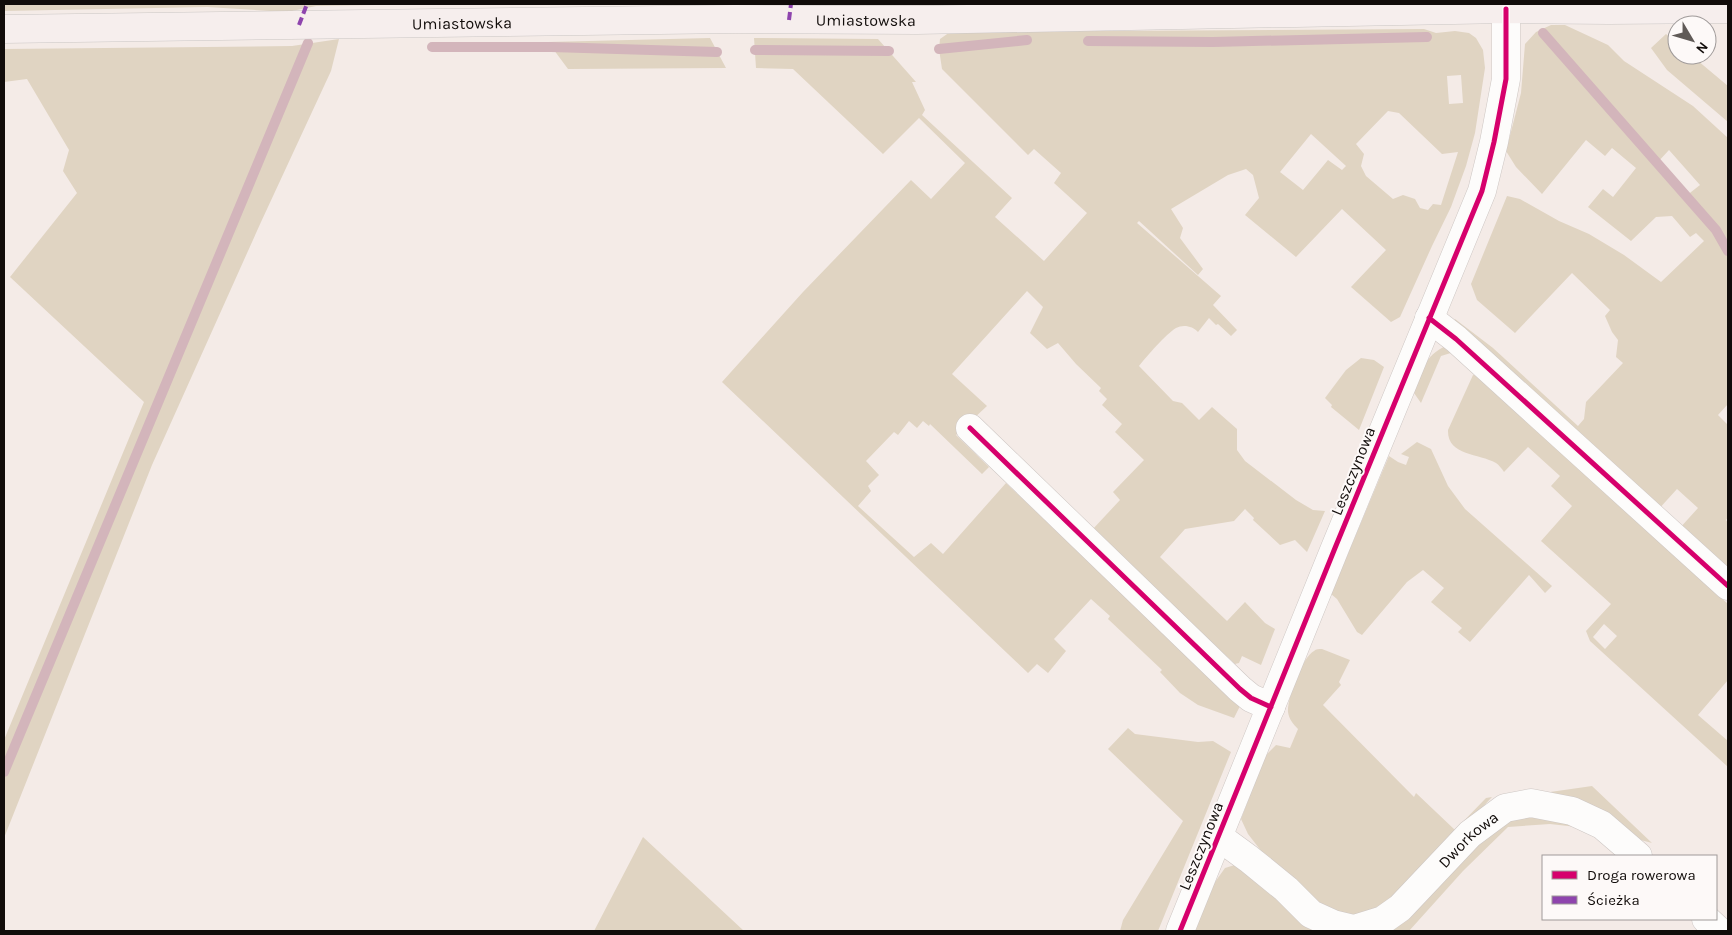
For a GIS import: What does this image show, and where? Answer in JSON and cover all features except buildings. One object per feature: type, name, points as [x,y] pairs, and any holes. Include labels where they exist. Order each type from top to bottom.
[{"type":"main road","name":"Umiastowska","points":[[4,29],[735,19],[917,20],[1506,9],[1728,9]]},
{"type":"street","name":"Leszczynowa","points":[[1180,931],[1482,191],[1506,80],[1506,9]]},
{"type":"street","points":[[1429,318],[1456,339],[1728,586]]},
{"type":"street","points":[[970,428],[1240,689],[1251,698],[1271,707]]},
{"type":"street","name":"Dworkowa","points":[[1219,837],[1255,863],[1286,889],[1311,914],[1336,928],[1354,929],[1383,920],[1400,908],[1470,834],[1505,808],[1531,803],[1572,811],[1602,825],[1637,855]]},
{"type":"street","points":[[1707,920],[1719,931]]},
{"type":"shaded area","points":[[4,4],[434,4],[316,6],[287,12],[207,7],[4,11]]},
{"type":"shaded area","points":[[1551,25],[1565,25],[1608,45],[1624,61],[1693,106],[1728,138],[1728,404],[1718,415],[1728,425],[1728,517],[1726,520],[1728,523],[1728,573],[1679,529],[1698,508],[1677,489],[1657,511],[1453,324],[1455,319],[1493,348],[1578,426],[1584,419],[1586,402],[1623,363],[1616,357],[1618,340],[1605,316],[1610,310],[1572,273],[1515,333],[1477,300],[1471,284],[1507,196],[1520,199],[1559,221],[1589,234],[1624,255],[1661,282],[1704,241],[1696,233],[1690,237],[1672,216],[1656,217],[1631,241],[1588,207],[1603,189],[1613,197],[1636,168],[1612,148],[1605,156],[1586,140],[1542,194],[1516,167],[1506,151],[1521,93],[1525,44],[1536,32]],"holes":[[[1669,150],[1700,185],[1686,196],[1657,163]]]},
{"type":"shaded area","points":[[1424,29],[1436,33],[1455,31],[1469,33],[1476,38],[1483,50],[1485,68],[1475,133],[1466,166],[1451,207],[1400,317],[1391,322],[1351,287],[1386,250],[1342,209],[1296,257],[1245,215],[1259,198],[1253,175],[1246,169],[1228,175],[1171,209],[1183,228],[1180,238],[1203,269],[1198,275],[1139,221],[1137,223],[1221,296],[1213,305],[1237,330],[1231,336],[1209,318],[1198,332],[1191,327],[1176,328],[1162,340],[1139,366],[1173,401],[1182,403],[1199,420],[1212,407],[1237,429],[1237,450],[1245,461],[1296,500],[1313,510],[1325,511],[1307,552],[1295,540],[1280,545],[1253,520],[1254,518],[1245,509],[1234,521],[1185,529],[1160,557],[1227,621],[1245,602],[1265,623],[1275,629],[1261,665],[1242,656],[1239,663],[1235,664],[1092,530],[1120,500],[1113,492],[1144,460],[1115,432],[1122,424],[1102,405],[1107,399],[1099,391],[1101,388],[1058,343],[1047,349],[1030,333],[1043,307],[1027,291],[952,374],[987,406],[956,435],[989,467],[982,474],[930,424],[929,426],[923,421],[917,428],[909,421],[898,435],[894,432],[866,461],[879,475],[868,486],[871,491],[858,506],[914,557],[931,543],[943,554],[1006,483],[1240,706],[1234,718],[1198,705],[1180,693],[1160,672],[1162,670],[1108,619],[1110,616],[1091,599],[1054,639],[1066,651],[1048,673],[1037,664],[1028,673],[722,382],[803,292],[911,180],[931,199],[965,163],[919,118],[883,154],[793,69],[756,68],[754,38],[878,39],[916,82],[912,82],[925,110],[922,115],[1012,198],[995,217],[1044,261],[1087,213],[1054,183],[1061,173],[1034,149],[1028,155],[942,69],[939,49],[940,39],[950,32]],"holes":[[[1461,75],[1463,103],[1449,104],[1447,76]],[[1388,111],[1399,113],[1442,154],[1458,152],[1441,205],[1433,204],[1428,210],[1420,208],[1415,199],[1403,195],[1393,199],[1366,176],[1361,166],[1364,154],[1356,144]],[[1311,134],[1346,166],[1342,170],[1328,160],[1303,190],[1280,172]]]},
{"type":"shaded area","points":[[1666,34],[1667,65],[1703,65],[1728,86],[1728,122],[1667,70],[1651,48]]},
{"type":"shaded area","points":[[710,38],[726,68],[568,69],[548,42]]},
{"type":"shaded area","points":[[339,39],[331,71],[152,465],[4,838],[4,740],[144,402],[10,277],[77,193],[63,171],[69,150],[27,79],[4,82],[4,49],[292,46]]},
{"type":"shaded area","points":[[1446,346],[1454,352],[1441,356],[1421,403],[1414,393],[1424,365],[1433,354]]},
{"type":"shaded area","points":[[1361,358],[1374,360],[1384,367],[1359,430],[1331,407],[1332,405],[1325,398],[1346,370]]},
{"type":"shaded area","points":[[1473,375],[1481,376],[1728,604],[1728,680],[1698,715],[1728,741],[1728,767],[1590,641],[1586,631],[1611,604],[1541,541],[1572,506],[1551,486],[1560,476],[1528,447],[1504,472],[1496,463],[1458,449],[1449,438],[1448,430]],"holes":[[[1604,624],[1617,636],[1605,649],[1593,637]]]},
{"type":"shaded area","points":[[1417,442],[1431,449],[1448,486],[1465,509],[1552,586],[1545,593],[1529,575],[1470,642],[1458,632],[1462,628],[1431,602],[1444,588],[1423,570],[1407,582],[1362,635],[1357,632],[1337,599],[1331,594],[1389,456],[1406,465],[1409,457],[1401,454]]},
{"type":"shaded area","points":[[1322,649],[1350,660],[1339,682],[1341,685],[1323,705],[1414,797],[1416,793],[1455,830],[1486,798],[1492,797],[1389,908],[1353,919],[1326,908],[1262,852],[1248,834],[1241,819],[1265,756],[1276,745],[1290,748],[1298,729],[1289,717],[1288,712],[1293,689],[1300,670],[1309,655],[1316,650]]},
{"type":"shaded area","points":[[1128,728],[1135,734],[1198,742],[1213,741],[1231,752],[1158,931],[1120,931],[1123,920],[1183,821],[1108,749]]},
{"type":"shaded area","points":[[1592,786],[1652,843],[1633,838],[1588,806],[1550,792]]},
{"type":"shaded area","points":[[1517,818],[1548,818],[1583,823],[1623,855],[1615,855],[1586,828],[1550,824],[1508,827],[1463,871],[1409,931],[1382,931],[1492,827]]},
{"type":"shaded area","points":[[643,837],[744,931],[594,931]]},
{"type":"shaded area","points":[[1238,864],[1325,931],[1195,931],[1215,882],[1225,868]]},
{"type":"waterway","points":[[1543,33],[1716,230],[1728,251]]},
{"type":"waterway","points":[[1088,41],[1213,42],[1427,37]]},
{"type":"waterway","points":[[939,49],[1027,40]]},
{"type":"waterway","points":[[4,772],[308,43]]},
{"type":"waterway","points":[[432,47],[551,47],[717,52]]},
{"type":"waterway","points":[[755,50],[889,51]]},
{"type":"marked path","points":[[299,25],[307,4]]},
{"type":"marked path","points":[[789,20],[791,4]]},
{"type":"cycle path","points":[[1180,931],[1482,191],[1506,79],[1506,9]]},
{"type":"cycle path","points":[[1429,318],[1456,339],[1728,586]]},
{"type":"cycle path","points":[[970,428],[1240,689],[1251,698],[1271,707]]}]
